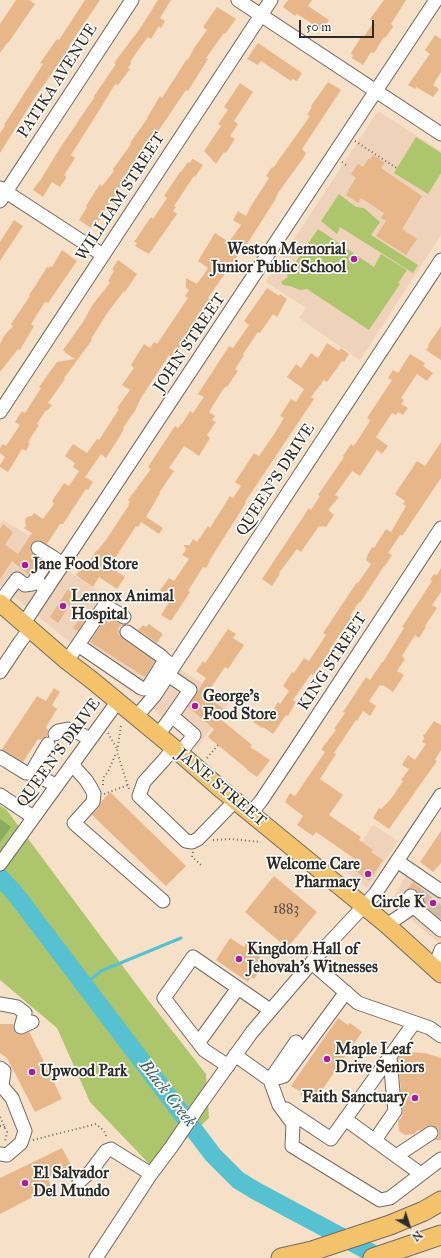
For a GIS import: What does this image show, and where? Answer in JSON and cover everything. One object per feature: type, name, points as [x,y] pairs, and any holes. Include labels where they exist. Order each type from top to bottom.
[{"type":"highway","points":[[281,1258],[312,1251],[390,1225],[424,1211],[441,1202]]},
{"type":"highway","points":[[373,1258],[441,1235]]},
{"type":"main road","name":"JANE STREET","points":[[0,602],[66,661],[118,701],[235,801],[387,925],[438,972]]},
{"type":"street","name":"PATIKA AVENUE","points":[[2,194],[132,0]]},
{"type":"street","points":[[238,0],[441,134]]},
{"type":"street","name":"WILLIAM STREET","points":[[0,412],[271,0]]},
{"type":"street","name":"JOHN STREET","points":[[0,672],[20,642],[46,589],[64,564],[436,0]]},
{"type":"street","points":[[2,194],[103,255]]},
{"type":"street","name":"QUEEN'S DRIVE","points":[[136,717],[156,684],[169,667],[441,260]]},
{"type":"street","name":"KING STREET","points":[[251,813],[261,801],[299,744],[441,528]]},
{"type":"street","points":[[38,548],[64,564]]},
{"type":"street","points":[[0,602],[17,580],[25,585],[32,584],[51,556]]},
{"type":"street","points":[[35,580],[46,589]]},
{"type":"street","points":[[66,661],[105,605],[124,616]]},
{"type":"street","points":[[127,632],[161,656],[190,690],[158,735]]},
{"type":"street","points":[[78,645],[141,688],[144,689],[156,684]]},
{"type":"street","points":[[92,681],[105,664]]},
{"type":"street","name":"QUEEN'S DRIVE","points":[[0,864],[18,837],[118,701]]},
{"type":"street","points":[[172,716],[194,735],[163,761],[144,782],[139,796],[186,841],[192,842],[198,839],[235,801]]},
{"type":"street","points":[[31,773],[51,739],[58,731],[68,729],[90,739]]},
{"type":"street","points":[[0,757],[26,773],[31,773],[56,785]]},
{"type":"street","points":[[73,763],[76,769],[86,780],[94,794],[93,802],[74,822],[163,901]]},
{"type":"street","points":[[0,795],[33,817]]},
{"type":"street","points":[[96,1258],[150,1174],[172,1146],[231,1060],[270,1010],[375,894],[441,795]]},
{"type":"street","points":[[397,861],[424,895],[436,922]]},
{"type":"street","points":[[387,925],[424,895]]},
{"type":"street","points":[[438,972],[441,950]]},
{"type":"street","points":[[270,1010],[193,957],[164,998],[204,1050],[231,1060],[270,1080],[279,1105],[293,1124],[292,1146],[380,1200],[390,1198],[441,1159]]},
{"type":"street","points":[[312,963],[358,1003],[430,1028],[441,1036]]},
{"type":"street","points":[[199,1042],[238,988]]},
{"type":"street","points":[[270,1080],[284,1076],[346,992]]},
{"type":"street","points":[[0,1004],[17,1007],[25,1013],[21,1027],[32,1022]]},
{"type":"street","points":[[279,1105],[331,1138],[414,1023]]},
{"type":"street","points":[[270,1080],[296,1042]]},
{"type":"street","points":[[375,1140],[394,1111],[390,1057]]},
{"type":"street","points":[[0,1068],[4,1072],[1,1085],[12,1098],[25,1131],[21,1143],[4,1155]]},
{"type":"street","points":[[345,1119],[421,1174]]},
{"type":"street","points":[[396,1156],[431,1133]]},
{"type":"street","points":[[79,1182],[91,1171],[106,1151],[111,1148],[150,1174]]},
{"type":"path","points":[[354,140],[398,169]]},
{"type":"path","points":[[340,161],[348,166]]},
{"type":"path","points":[[106,729],[117,749]]},
{"type":"path","points":[[207,758],[218,745]]},
{"type":"path","points":[[103,786],[103,778],[108,772],[116,752]]},
{"type":"path","points":[[103,794],[128,785]]},
{"type":"path","points":[[210,840],[260,842]]},
{"type":"path","points":[[195,847],[192,857],[202,866]]},
{"type":"path","points":[[0,1117],[7,1132],[4,1155]]},
{"type":"path","points":[[21,1143],[96,1124],[104,1130],[111,1148]]},
{"type":"path","points":[[0,1126],[5,1128]]},
{"type":"shaded area","name":"Weston Memorial Junior Public School","points":[[378,111],[441,151],[441,235],[360,360],[299,318],[306,308],[266,282]]},
{"type":"shaded area","points":[[3,520],[60,554],[54,562],[128,610],[130,616],[125,626],[170,657],[180,669],[230,701],[197,748],[135,693],[0,585],[0,524]]},
{"type":"shaded area","points":[[373,825],[398,841],[367,888],[343,869]]},
{"type":"shaded area","points":[[413,862],[441,882],[441,945],[391,902]]},
{"type":"green space","points":[[416,137],[441,153],[441,173],[428,194],[394,173]]},
{"type":"green space","points":[[339,194],[356,207],[364,208],[380,222],[371,235],[418,265],[413,273],[340,227],[337,234],[321,221]]},
{"type":"green space","points":[[318,229],[374,267],[381,254],[407,270],[398,283],[400,284],[369,330],[307,289],[300,290],[283,285],[281,282],[288,277],[287,275]]},
{"type":"green space","points":[[0,806],[6,809],[145,996],[206,1074],[209,1118],[154,1169],[90,1102],[57,1028],[0,980]]},
{"type":"green space","points":[[0,819],[11,827],[0,842]]},
{"type":"building","points":[[16,0],[29,0],[35,4],[0,53],[0,24]]},
{"type":"building","points":[[85,0],[100,0],[71,43],[68,49],[70,50],[59,67],[57,66],[34,99],[0,153],[0,133],[5,126],[4,125],[43,64],[40,63],[57,39],[59,40]]},
{"type":"building","points":[[158,0],[171,0],[160,18],[165,21],[161,28],[159,26],[151,39],[148,37],[130,62],[131,63],[128,68],[130,69],[118,85],[116,84],[114,86],[71,155],[75,158],[64,175],[66,178],[60,187],[52,182],[43,197],[33,190],[116,64],[114,63],[141,27]]},
{"type":"building","points":[[288,0],[312,0],[308,6],[329,20],[322,30],[297,14],[295,16],[283,7]]},
{"type":"building","points":[[384,0],[406,0],[391,24],[393,27],[385,38],[384,37],[374,53],[371,52],[363,65],[352,58],[353,55],[351,53],[361,37],[363,38],[374,22],[370,19]]},
{"type":"building","points":[[217,7],[236,19],[206,58],[208,59],[188,91],[186,90],[155,136],[154,135],[150,140],[95,227],[93,225],[91,228],[79,220],[87,207],[86,206],[100,184],[102,186],[114,171],[113,169],[131,144],[130,143],[147,119],[160,96],[162,98],[187,59],[188,60],[194,48],[207,30],[203,27]]},
{"type":"building","points":[[435,35],[441,39],[441,72],[433,85],[439,89],[433,97],[416,87],[415,89],[408,85],[430,54],[425,50]]},
{"type":"building","points":[[258,43],[302,73],[297,81],[292,79],[291,81],[261,61],[258,65],[247,59]]},
{"type":"building","points":[[328,82],[341,90],[302,149],[306,153],[304,157],[278,193],[247,244],[246,243],[208,298],[209,299],[173,358],[169,355],[141,398],[135,411],[123,428],[124,429],[106,458],[101,454],[85,477],[93,482],[88,490],[86,489],[63,524],[60,524],[47,544],[39,540],[31,544],[31,552],[40,558],[29,575],[12,561],[0,579],[0,529],[3,524],[13,532],[5,545],[18,554],[32,533],[24,528],[26,526],[25,520],[27,517],[32,516],[34,513],[43,519],[54,504],[52,501],[64,483],[69,486],[79,471],[73,467],[75,463],[65,456],[73,444],[87,453],[97,439],[99,440],[119,409],[117,408],[130,390],[122,385],[134,368],[131,365],[144,344],[150,348],[154,342],[157,344],[188,298],[185,296],[189,290],[186,288],[186,278],[197,284],[208,268],[198,261],[215,233],[229,242],[241,225],[233,220],[238,211],[246,216],[269,178],[266,176],[310,116],[307,115],[312,107],[311,106]]},
{"type":"building","points":[[240,83],[253,92],[234,121],[238,124],[230,136],[235,139],[226,153],[224,152],[216,164],[204,151],[221,126],[218,124],[228,110],[224,107]]},
{"type":"building","points":[[373,155],[385,163],[381,168],[422,196],[402,229],[417,239],[406,255],[376,236],[386,221],[381,218],[384,213],[361,198],[358,203],[346,195],[356,178],[351,174],[358,164],[363,167]]},
{"type":"building","points":[[192,159],[203,165],[174,206],[176,207],[173,211],[177,214],[149,254],[135,246],[137,243],[134,242],[151,217],[153,219],[167,198],[164,196],[180,172],[188,162],[190,163]]},
{"type":"building","points":[[14,220],[23,226],[0,261],[0,242]]},
{"type":"building","points":[[62,250],[77,261],[48,303],[45,302],[31,324],[34,326],[20,350],[18,349],[0,372],[0,344],[4,336],[13,326],[11,324],[47,267],[52,267]]},
{"type":"building","points":[[118,260],[137,274],[125,292],[124,291],[108,312],[91,339],[92,340],[64,378],[65,379],[48,403],[52,405],[47,411],[46,410],[37,424],[39,425],[28,442],[30,443],[26,451],[22,449],[8,472],[0,467],[5,457],[0,453],[0,448],[3,444],[6,446],[20,425],[15,422],[22,411],[25,413],[41,388],[39,387],[57,362],[75,359],[63,350],[83,322],[93,304],[110,283],[108,281],[114,271],[112,269]]},
{"type":"building","points":[[267,288],[279,296],[280,294],[287,299],[277,317],[273,314],[260,333],[258,332],[235,369],[238,371],[227,387],[226,386],[222,391],[209,412],[215,416],[212,420],[216,422],[207,435],[210,438],[199,456],[184,446],[169,468],[174,471],[159,493],[146,517],[163,528],[159,534],[141,522],[138,527],[136,526],[112,563],[116,565],[113,569],[125,577],[117,589],[99,577],[93,587],[76,575],[83,566],[85,568],[96,551],[106,540],[129,505],[128,504],[130,502],[128,500],[151,469],[148,467],[175,426],[178,428],[182,424],[190,411],[193,413],[204,397],[198,394],[229,346],[233,348],[249,325],[244,321]]},
{"type":"building","points":[[441,326],[441,360],[426,350]]},
{"type":"building","points":[[327,343],[339,351],[341,348],[349,354],[327,382],[324,380],[311,397],[314,399],[245,502],[246,503],[206,568],[203,567],[188,591],[190,592],[171,621],[161,615],[170,601],[158,593],[169,578],[174,581],[189,559],[182,555],[186,550],[184,545],[190,545],[193,539],[197,542],[208,526],[210,528],[230,496],[233,498],[241,486],[235,482],[254,453],[259,456],[273,436],[284,418],[280,416],[291,399],[296,402],[304,389],[287,377],[296,364],[301,368],[311,353],[318,358]]},
{"type":"building","points":[[410,354],[425,363],[423,366],[433,373],[427,381],[417,374],[401,398],[404,400],[401,404],[408,408],[403,415],[398,412],[396,415],[392,413],[376,437],[388,446],[382,454],[377,450],[360,476],[352,471],[335,495],[339,497],[328,510],[334,515],[326,527],[319,526],[301,552],[297,549],[279,573],[280,574],[272,586],[262,579],[309,508],[311,510],[320,496],[318,495],[351,444],[354,446],[368,424],[370,420],[367,418],[392,380],[388,378],[393,370],[398,373]]},
{"type":"building","points":[[441,442],[441,478],[402,536],[400,535],[388,553],[392,555],[360,603],[359,602],[350,616],[352,617],[329,650],[330,651],[315,673],[313,675],[311,674],[293,700],[296,702],[288,716],[286,715],[273,734],[263,727],[262,728],[253,722],[260,711],[269,717],[278,702],[280,704],[289,691],[283,686],[304,658],[309,661],[326,635],[323,633],[357,582],[358,583],[371,564],[366,560],[372,547],[374,548],[386,529],[391,532],[406,506],[403,504],[405,501],[395,494],[417,461],[425,466]]},
{"type":"building","points":[[441,568],[441,592],[432,605],[437,608],[419,638],[415,635],[402,656],[405,659],[397,671],[404,675],[393,692],[383,685],[380,685],[369,701],[376,706],[370,716],[363,711],[334,753],[336,754],[320,779],[343,795],[329,815],[361,837],[359,840],[373,850],[371,852],[383,860],[369,881],[350,867],[355,859],[316,832],[313,836],[297,825],[303,816],[285,802],[290,793],[295,796],[325,752],[322,748],[336,730],[334,729],[345,713],[343,712],[366,677],[370,680],[383,662],[404,628],[402,627],[432,581],[430,580],[434,574],[437,575]]},
{"type":"building","name":"Lennox Animal Hospital","points":[[68,589],[77,594],[58,623],[50,617]]},
{"type":"building","points":[[82,615],[87,618],[78,631],[73,628]]},
{"type":"building","points":[[112,619],[121,624],[118,629],[118,633],[122,638],[155,661],[145,677],[90,642],[104,620],[109,623]]},
{"type":"building","points":[[149,624],[163,634],[157,643],[138,630],[143,625],[146,627]]},
{"type":"building","points":[[228,629],[236,634],[233,638],[244,645],[228,669],[225,667],[205,696],[223,708],[218,717],[252,745],[250,747],[270,760],[257,777],[208,737],[214,729],[188,707],[206,678],[196,671],[203,661],[205,663]]},
{"type":"building","points":[[54,688],[60,692],[52,705],[57,709],[46,727],[48,730],[47,736],[40,740],[38,739],[23,762],[2,749],[37,696],[46,701]]},
{"type":"building","points":[[434,721],[441,725],[441,750],[435,760],[437,761],[389,829],[373,818],[379,808],[381,809],[391,799],[403,781],[401,780],[409,769],[402,765],[408,755],[415,760],[426,744],[422,742],[424,739],[423,735]]},
{"type":"building","points":[[110,792],[186,866],[166,886],[92,815]]},
{"type":"building","points":[[441,831],[441,863],[433,872],[420,862]]},
{"type":"building","points":[[274,876],[317,912],[287,948],[245,912]]},
{"type":"building","points":[[413,882],[441,905],[441,919],[424,905],[424,899],[416,890],[412,888],[408,889]]},
{"type":"building","name":"Kingdom Hall of Jehovah's Witnesses","points":[[230,938],[244,947],[247,942],[262,952],[259,957],[265,962],[254,979],[251,977],[248,982],[216,960]]},
{"type":"building","name":"Maple Leaf Drive Seniors","points":[[338,1018],[348,1025],[350,1023],[362,1032],[313,1103],[300,1094],[301,1092],[291,1086]]},
{"type":"building","name":"Upwood Park","points":[[0,1024],[13,1024],[14,1030],[19,1035],[30,1033],[62,1099],[35,1112],[7,1058],[0,1053]]},
{"type":"building","name":"Faith Sanctuary","points":[[402,1053],[425,1053],[441,1058],[441,1140],[434,1140],[438,1137],[438,1129],[430,1125],[418,1130],[414,1134],[405,1135],[399,1131],[398,1121],[402,1117],[403,1110],[402,1101],[399,1096],[401,1091],[398,1059]]},
{"type":"building","name":"El Salvador Del Mundo","points":[[62,1148],[72,1167],[48,1179],[52,1187],[0,1214],[0,1178]]},
{"type":"waterway","name":"Black Creek","points":[[0,877],[17,896],[213,1155],[238,1180],[381,1258]]},
{"type":"waterway","points":[[84,985],[101,971],[181,938]]},
{"type":"tunnel","points":[[417,902],[425,892]]},
{"type":"tunnel","points":[[434,916],[441,908]]},
{"type":"place","name":"Weston Memorial Junior Public School","points":[[354,259]]},
{"type":"place","name":"Jane Food Store","points":[[25,565]]},
{"type":"place","name":"Lennox Animal Hospital","points":[[63,606]]},
{"type":"place","name":"George's Food Store","points":[[195,706]]},
{"type":"place","name":"Welcome Care Pharmacy","points":[[368,874]]},
{"type":"place","name":"Circle K","points":[[433,903]]},
{"type":"place","name":"Kingdom Hall of Jehovah's Witnesses","points":[[239,959]]},
{"type":"place","name":"Maple Leaf Drive Seniors","points":[[327,1059]]},
{"type":"place","name":"Upwood Park","points":[[32,1072]]},
{"type":"place","name":"Faith Sanctuary","points":[[415,1098]]},
{"type":"place","name":"El Salvador Del Mundo","points":[[25,1183]]}]
